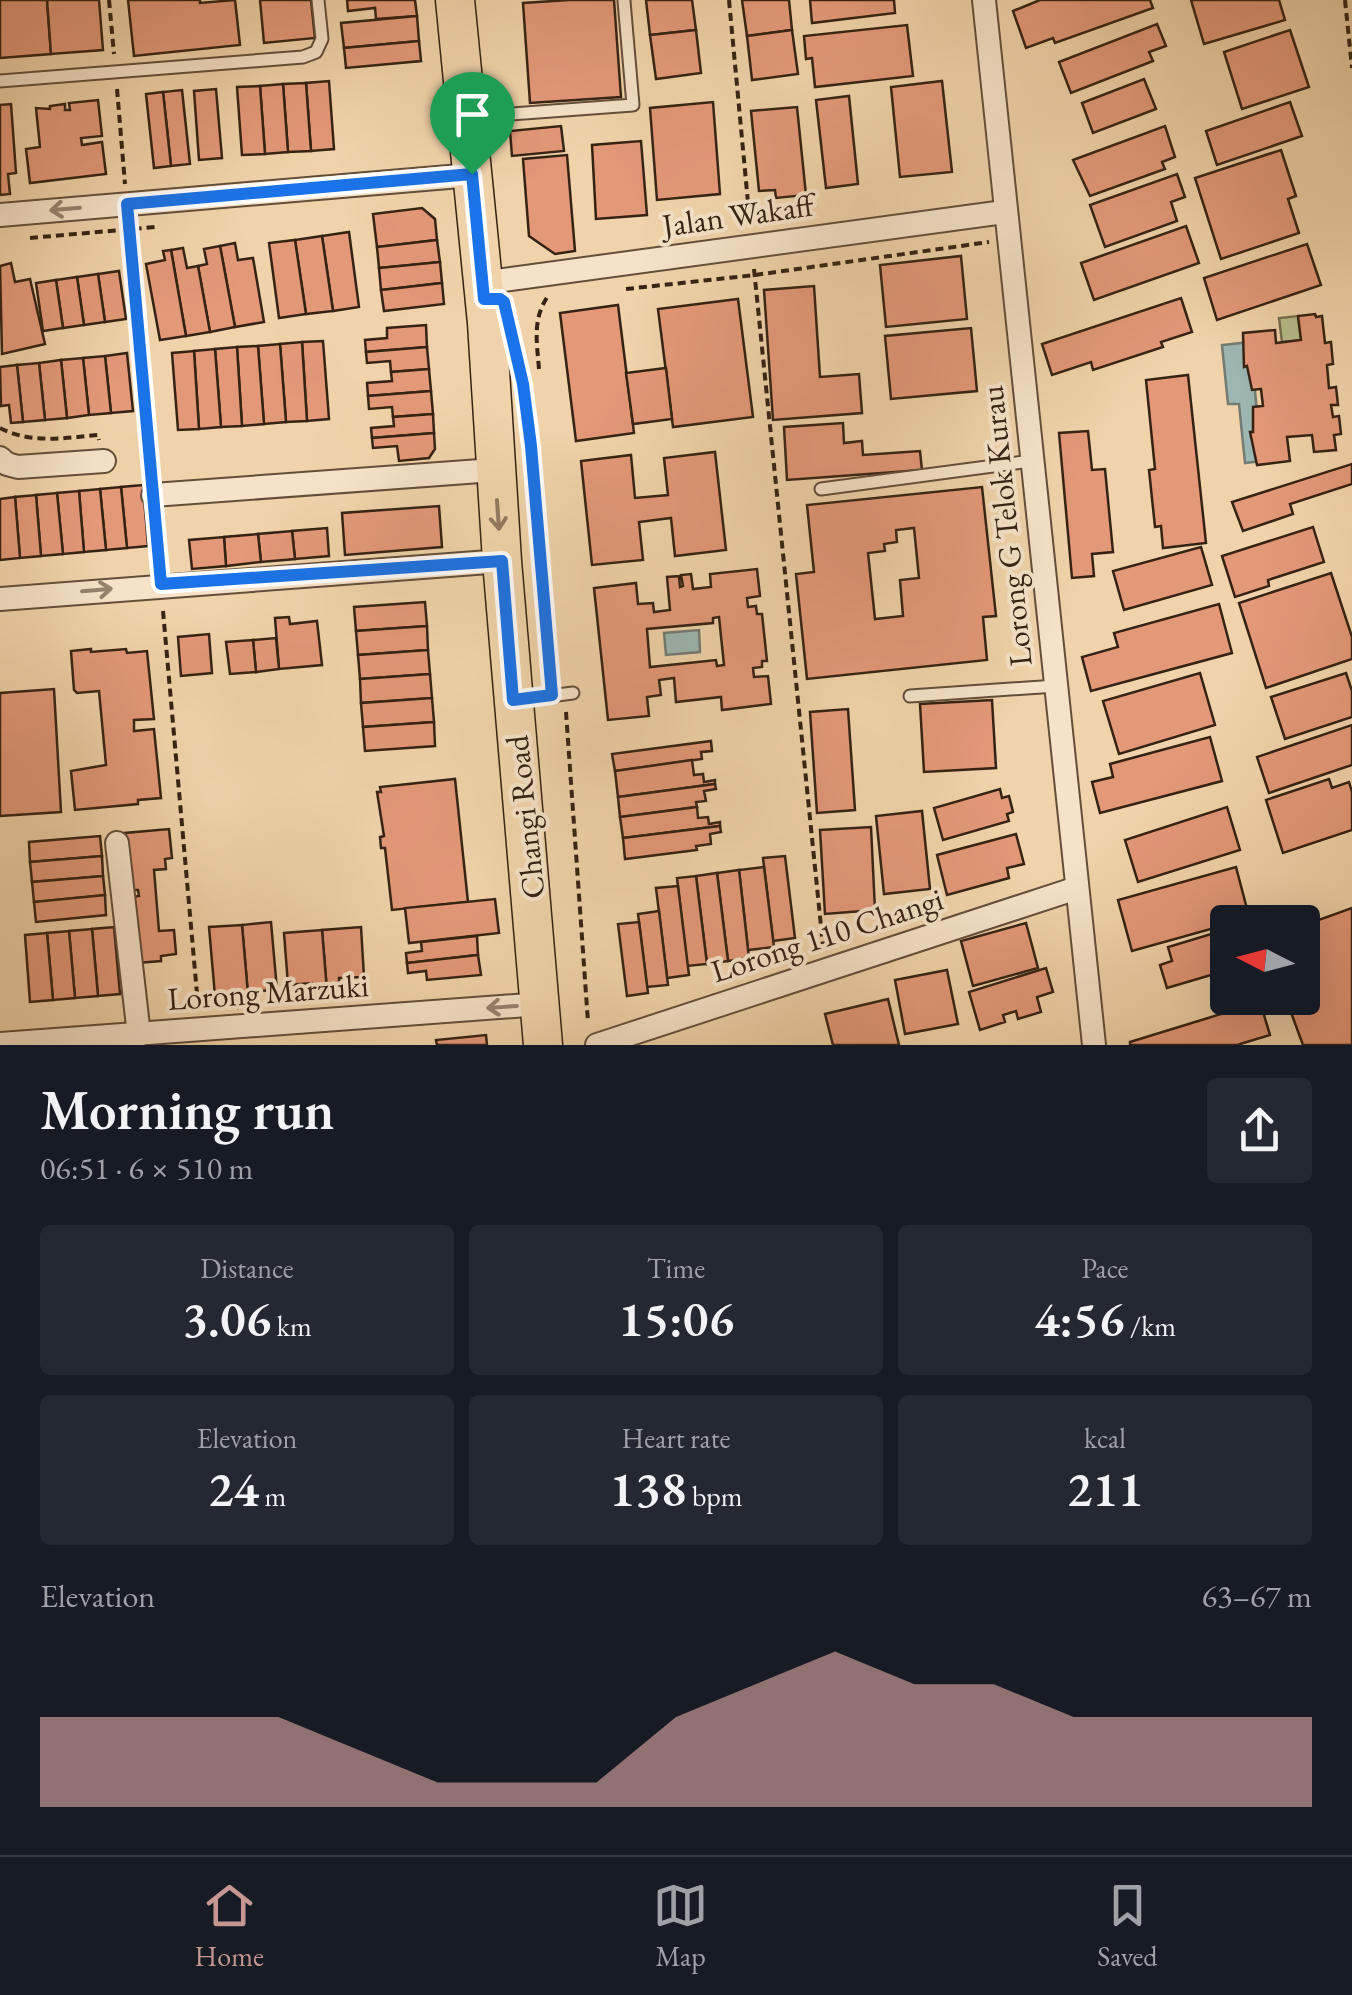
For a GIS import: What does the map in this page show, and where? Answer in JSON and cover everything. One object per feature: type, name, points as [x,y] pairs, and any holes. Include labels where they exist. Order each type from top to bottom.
[{"type":"main road","name":"Changi Road","points":[[454,0],[472,174],[544,1045]]},
{"type":"street","name":"Lorong G Telok Kurau","points":[[984,0],[1094,1045]]},
{"type":"street","points":[[0,215],[472,174]]},
{"type":"street","name":"Jalan Wakaff","points":[[482,291],[752,246],[1004,212]]},
{"type":"street","points":[[0,458],[18,467],[103,461]]},
{"type":"street","points":[[153,494],[494,470]]},
{"type":"street","points":[[0,599],[502,561]]},
{"type":"street","points":[[117,843],[139,1035]]},
{"type":"street","name":"Lorong 110 Changi","points":[[597,1045],[1077,888]]},
{"type":"street","name":"Lorong Marzuki","points":[[0,1044],[541,1004]]},
{"type":"lane","points":[[0,82],[303,57],[316,52],[322,38],[318,0]]},
{"type":"lane","points":[[466,118],[633,105],[624,1]]},
{"type":"lane","points":[[482,291],[504,302],[523,384],[536,490],[552,695]]},
{"type":"lane","points":[[821,489],[1031,461]]},
{"type":"lane","points":[[910,696],[1056,686]]},
{"type":"lane","points":[[513,700],[574,692]]},
{"type":"path","points":[[109,0],[200,1030]]},
{"type":"path","points":[[729,0],[826,969]]},
{"type":"path","points":[[1345,0],[1352,68]]},
{"type":"path","points":[[610,290],[994,242]]},
{"type":"path","points":[[0,428],[15,436],[31,438],[98,435],[103,461]]},
{"type":"green space","points":[[1298,316],[1301,340],[1282,342],[1279,318]]},
{"type":"water","points":[[1250,342],[1262,461],[1245,463],[1239,404],[1228,404],[1222,345]]},
{"type":"water","points":[[699,630],[700,652],[666,655],[664,633]]},
{"type":"building","points":[[0,0],[47,0],[51,54],[0,58]]},
{"type":"building","points":[[47,0],[99,0],[103,50],[51,54]]},
{"type":"building","points":[[128,0],[235,0],[240,45],[134,56]]},
{"type":"building","points":[[260,0],[311,0],[315,38],[264,43]]},
{"type":"building","points":[[347,0],[415,0],[417,16],[376,19],[375,8],[348,11]]},
{"type":"building","points":[[614,0],[621,97],[530,103],[523,3]]},
{"type":"building","points":[[646,0],[692,0],[696,30],[650,35]]},
{"type":"building","points":[[742,0],[789,0],[792,30],[747,36]]},
{"type":"building","points":[[810,0],[894,0],[895,13],[812,23]]},
{"type":"building","points":[[1040,0],[1150,0],[1153,8],[1055,43],[1053,38],[1026,48],[1013,11]]},
{"type":"building","points":[[1191,0],[1279,0],[1285,20],[1204,44]]},
{"type":"building","points":[[417,16],[419,41],[344,48],[341,23]]},
{"type":"building","points":[[1157,24],[1166,46],[1149,52],[1153,61],[1071,93],[1059,62]]},
{"type":"building","points":[[907,25],[913,76],[815,87],[812,58],[806,59],[804,36]]},
{"type":"building","points":[[696,30],[701,73],[656,79],[650,35]]},
{"type":"building","points":[[792,30],[798,74],[752,80],[747,36]]},
{"type":"building","points":[[1290,30],[1309,87],[1242,109],[1224,52]]},
{"type":"building","points":[[419,41],[421,61],[346,68],[344,48]]},
{"type":"building","points":[[1144,79],[1156,109],[1093,133],[1082,103]]},
{"type":"building","points":[[329,81],[334,149],[311,151],[306,83]]},
{"type":"building","points":[[942,81],[952,172],[900,177],[891,87]]},
{"type":"building","points":[[306,83],[311,151],[288,152],[283,84]]},
{"type":"building","points":[[283,84],[288,152],[265,154],[260,86]]},
{"type":"building","points":[[260,86],[265,154],[242,155],[237,87]]},
{"type":"building","points":[[216,89],[222,158],[199,160],[194,91]]},
{"type":"building","points":[[182,90],[190,164],[171,166],[163,92]]},
{"type":"building","points":[[163,92],[171,166],[154,168],[146,94]]},
{"type":"building","points":[[849,96],[858,184],[826,188],[816,100]]},
{"type":"building","points":[[98,100],[102,136],[81,138],[82,145],[102,142],[106,174],[30,183],[26,149],[40,147],[36,108],[65,104],[65,110],[70,110],[69,103]]},
{"type":"building","points":[[713,102],[720,194],[657,200],[650,108]]},
{"type":"building","points":[[1290,102],[1302,136],[1217,165],[1206,131]]},
{"type":"building","points":[[11,104],[16,173],[8,174],[10,194],[0,195],[0,105]]},
{"type":"building","points":[[797,107],[806,195],[776,198],[775,190],[759,191],[751,111]]},
{"type":"building","points":[[561,126],[564,151],[512,156],[510,131]]},
{"type":"building","points":[[1165,126],[1175,157],[1162,162],[1165,169],[1090,196],[1073,160]]},
{"type":"building","points":[[641,141],[647,215],[596,219],[592,145]]},
{"type":"building","points":[[1281,150],[1296,196],[1288,199],[1299,233],[1221,259],[1195,178]]},
{"type":"building","points":[[567,155],[575,251],[555,254],[529,236],[523,159]]},
{"type":"building","points":[[1177,174],[1185,197],[1171,202],[1177,221],[1105,247],[1090,205]]},
{"type":"building","points":[[422,208],[435,219],[437,240],[377,247],[373,214]]},
{"type":"building","points":[[1186,226],[1199,263],[1094,300],[1081,263]]},
{"type":"building","points":[[349,232],[359,307],[333,311],[322,236]]},
{"type":"building","points":[[322,236],[333,311],[306,314],[295,240]]},
{"type":"building","points":[[295,240],[306,314],[279,318],[269,243]]},
{"type":"building","points":[[437,240],[440,262],[379,268],[377,247]]},
{"type":"building","points":[[235,243],[238,260],[253,258],[264,322],[235,327],[220,246]]},
{"type":"building","points":[[1307,244],[1321,285],[1217,320],[1204,278]]},
{"type":"building","points":[[220,246],[235,327],[210,332],[198,266],[207,264],[204,249]]},
{"type":"building","points":[[183,248],[187,268],[198,266],[210,332],[186,336],[171,250]]},
{"type":"building","points":[[171,250],[186,336],[160,340],[146,264],[165,260],[163,251]]},
{"type":"building","points":[[961,256],[967,319],[886,327],[880,265]]},
{"type":"building","points":[[440,262],[442,283],[381,290],[379,268]]},
{"type":"building","points":[[11,263],[15,282],[30,279],[45,344],[2,354],[0,266]]},
{"type":"building","points":[[119,271],[126,319],[105,322],[98,274]]},
{"type":"building","points":[[98,274],[105,322],[84,325],[77,277]]},
{"type":"building","points":[[77,277],[84,325],[63,328],[56,280]]},
{"type":"building","points":[[56,280],[63,328],[43,331],[36,283]]},
{"type":"building","points":[[442,283],[444,304],[384,311],[381,290]]},
{"type":"building","points":[[814,286],[820,377],[859,374],[862,413],[773,420],[764,290]]},
{"type":"building","points":[[1181,298],[1192,332],[1161,342],[1163,347],[1093,370],[1091,362],[1052,375],[1042,344]]},
{"type":"building","points":[[738,299],[753,417],[673,427],[658,309]]},
{"type":"building","points":[[618,305],[634,433],[576,441],[560,313]]},
{"type":"building","points":[[1298,316],[1322,316],[1325,343],[1331,342],[1329,388],[1336,387],[1338,405],[1331,405],[1333,417],[1339,416],[1341,434],[1334,435],[1336,450],[1314,452],[1312,435],[1287,437],[1290,461],[1257,465],[1250,432],[1253,407],[1263,406],[1261,389],[1252,390],[1247,366],[1244,367],[1243,333],[1275,330],[1276,343],[1301,340]]},
{"type":"building","points":[[426,325],[427,347],[366,352],[365,340],[387,338],[387,328]]},
{"type":"building","points":[[971,328],[977,391],[891,399],[885,336]]},
{"type":"building","points":[[323,341],[329,419],[307,421],[302,342]]},
{"type":"building","points":[[302,342],[307,421],[286,422],[280,344]]},
{"type":"building","points":[[280,344],[286,422],[264,424],[258,346]]},
{"type":"building","points":[[258,346],[264,424],[242,426],[237,347]]},
{"type":"building","points":[[237,347],[242,426],[221,427],[215,349]]},
{"type":"building","points":[[427,347],[429,369],[391,372],[390,361],[367,363],[366,352]]},
{"type":"building","points":[[215,349],[221,427],[199,429],[194,351]]},
{"type":"building","points":[[194,351],[199,429],[178,430],[172,353]]},
{"type":"building","points":[[127,353],[133,411],[111,413],[105,356]]},
{"type":"building","points":[[105,356],[111,413],[89,415],[83,358]]},
{"type":"building","points":[[83,358],[89,415],[67,418],[61,360]]},
{"type":"building","points":[[61,360],[67,418],[45,420],[39,363]]},
{"type":"building","points":[[39,363],[45,420],[23,422],[17,365]]},
{"type":"building","points":[[17,365],[23,422],[11,423],[9,405],[1,406],[0,367]]},
{"type":"building","points":[[666,368],[672,419],[633,424],[626,373]]},
{"type":"building","points":[[429,369],[431,391],[368,396],[367,383],[392,381],[391,372]]},
{"type":"building","points":[[1188,375],[1206,543],[1163,548],[1161,526],[1155,527],[1149,470],[1155,469],[1146,380]]},
{"type":"building","points":[[431,391],[433,414],[393,417],[392,407],[369,409],[368,396]]},
{"type":"building","points":[[433,414],[434,433],[372,438],[371,428],[394,426],[393,417]]},
{"type":"building","points":[[843,423],[844,443],[862,441],[863,455],[920,451],[922,470],[787,480],[784,427]]},
{"type":"building","points":[[1088,431],[1092,470],[1105,469],[1113,552],[1092,554],[1094,576],[1072,578],[1059,433]]},
{"type":"building","points":[[434,433],[435,449],[429,458],[399,461],[397,446],[373,448],[372,438]]},
{"type":"building","points":[[715,452],[726,550],[675,556],[671,518],[639,522],[643,560],[592,565],[581,461],[631,455],[635,498],[668,495],[664,458]]},
{"type":"building","points":[[1352,464],[1352,484],[1290,504],[1293,514],[1243,531],[1232,502]]},
{"type":"building","points":[[143,485],[148,546],[127,548],[121,487]]},
{"type":"building","points":[[121,487],[127,548],[106,550],[100,489]]},
{"type":"building","points":[[982,487],[996,616],[983,617],[987,660],[807,679],[796,574],[814,572],[807,505]],"holes":[[[914,528],[919,578],[900,580],[903,616],[875,619],[868,553],[885,551],[884,544],[897,542],[896,530]]]},
{"type":"building","points":[[100,489],[106,550],[84,552],[79,491]]},
{"type":"building","points":[[79,491],[84,552],[63,554],[57,493]]},
{"type":"building","points":[[57,493],[63,554],[41,556],[36,495]]},
{"type":"building","points":[[36,495],[41,556],[20,558],[15,497]]},
{"type":"building","points":[[15,497],[20,558],[0,560],[0,499]]},
{"type":"building","points":[[439,506],[442,547],[345,555],[342,513]]},
{"type":"building","points":[[1313,527],[1324,562],[1268,580],[1269,586],[1235,597],[1222,556]]},
{"type":"building","points":[[327,528],[329,556],[295,559],[292,531]]},
{"type":"building","points":[[292,531],[295,559],[261,562],[258,534]]},
{"type":"building","points":[[258,534],[261,562],[226,566],[224,537]]},
{"type":"building","points":[[224,537],[226,566],[192,569],[189,540]]},
{"type":"building","points":[[1201,547],[1212,585],[1124,610],[1113,571]]},
{"type":"building","points":[[757,569],[760,596],[747,598],[748,607],[756,606],[757,614],[762,614],[767,661],[762,661],[762,667],[753,668],[754,677],[768,676],[771,704],[722,710],[721,697],[676,702],[674,678],[659,680],[661,695],[647,697],[649,716],[608,720],[594,588],[636,583],[638,604],[653,603],[654,612],[670,610],[667,577],[679,576],[680,587],[681,575],[691,574],[693,589],[711,587],[710,574]],"holes":[[[719,617],[724,665],[717,666],[716,660],[650,667],[647,629],[713,623],[713,618]]]},
{"type":"building","points":[[1331,573],[1352,637],[1352,659],[1266,688],[1239,603]]},
{"type":"building","points":[[425,602],[427,626],[356,631],[354,607]]},
{"type":"building","points":[[1219,604],[1232,653],[1091,691],[1082,657],[1118,647],[1114,633]]},
{"type":"building","points":[[289,617],[290,624],[317,621],[322,665],[279,669],[275,618]]},
{"type":"building","points":[[427,626],[428,650],[358,655],[356,631]]},
{"type":"building","points":[[209,634],[212,673],[181,676],[178,637]]},
{"type":"building","points":[[276,638],[279,669],[256,672],[253,640]]},
{"type":"building","points":[[253,640],[256,672],[230,674],[226,642]]},
{"type":"building","points":[[428,650],[430,674],[360,679],[358,655]]},
{"type":"building","points":[[71,651],[147,651],[154,719],[134,720],[134,731],[154,729],[161,798],[75,810],[71,771],[106,765],[99,691],[74,690]]},
{"type":"building","points":[[1200,673],[1215,725],[1119,754],[1103,701]]},
{"type":"building","points":[[1346,673],[1352,691],[1352,717],[1285,739],[1271,697]]},
{"type":"building","points":[[430,674],[432,698],[361,703],[360,679]]},
{"type":"building","points":[[54,689],[61,812],[0,816],[0,693]]},
{"type":"building","points":[[432,698],[434,722],[363,727],[361,703]]},
{"type":"building","points":[[992,700],[996,768],[924,772],[920,704]]},
{"type":"building","points":[[848,709],[855,810],[817,813],[810,712]]},
{"type":"building","points":[[434,722],[435,746],[365,751],[363,727]]},
{"type":"building","points":[[1352,725],[1352,765],[1269,793],[1257,757]]},
{"type":"building","points":[[1210,737],[1222,781],[1100,813],[1092,782],[1113,777],[1110,764]]},
{"type":"building","points":[[711,741],[712,751],[701,752],[702,759],[615,771],[612,754]]},
{"type":"building","points":[[692,760],[694,775],[703,774],[704,782],[715,780],[715,784],[618,797],[615,771]]},
{"type":"building","points":[[455,779],[468,902],[392,910],[385,848],[381,848],[380,837],[384,836],[377,792],[381,792],[380,787]]},
{"type":"building","points":[[1329,779],[1332,788],[1349,782],[1352,830],[1283,853],[1266,800]]},
{"type":"building","points":[[715,784],[716,789],[704,791],[706,801],[696,802],[697,807],[620,817],[618,797]]},
{"type":"building","points":[[1000,789],[1002,798],[1009,796],[1013,812],[1007,814],[1009,821],[943,840],[934,808]]},
{"type":"building","points":[[697,807],[698,818],[708,817],[709,824],[720,822],[720,826],[623,838],[620,817]]},
{"type":"building","points":[[1227,807],[1240,850],[1138,882],[1125,840]]},
{"type":"building","points":[[922,811],[930,889],[884,894],[876,816]]},
{"type":"building","points":[[720,826],[721,832],[710,834],[711,844],[696,846],[697,850],[625,859],[623,838]]},
{"type":"building","points":[[871,827],[875,910],[825,914],[820,830]]},
{"type":"building","points":[[169,829],[172,858],[165,859],[166,869],[154,870],[159,931],[174,930],[176,954],[161,956],[161,961],[138,963],[131,897],[139,896],[138,890],[130,890],[125,833]]},
{"type":"building","points":[[1016,834],[1024,864],[1007,868],[1009,878],[947,895],[937,855]]},
{"type":"building","points":[[100,836],[102,856],[30,862],[29,842]]},
{"type":"building","points":[[102,856],[103,876],[32,882],[30,862]]},
{"type":"building","points":[[785,856],[795,938],[773,941],[763,858]]},
{"type":"building","points":[[764,867],[774,947],[748,950],[739,870]]},
{"type":"building","points":[[1236,867],[1246,905],[1210,905],[1210,929],[1132,951],[1118,900]]},
{"type":"building","points":[[739,870],[749,958],[728,961],[717,873]]},
{"type":"building","points":[[717,873],[728,961],[707,964],[696,876]]},
{"type":"building","points":[[103,876],[105,895],[34,902],[32,882]]},
{"type":"building","points":[[696,876],[707,964],[687,966],[677,878]]},
{"type":"building","points":[[678,886],[689,975],[667,978],[656,888]]},
{"type":"building","points":[[105,895],[106,915],[36,922],[34,902]]},
{"type":"building","points":[[495,899],[499,933],[409,943],[405,908]]},
{"type":"building","points":[[1352,908],[1352,1045],[1303,1045],[1292,1015],[1320,1015],[1320,920]]},
{"type":"building","points":[[659,911],[668,985],[647,987],[638,914]]},
{"type":"building","points":[[271,922],[277,990],[257,991],[258,1006],[249,1006],[242,925]]},
{"type":"building","points":[[639,922],[648,993],[627,996],[618,924]]},
{"type":"building","points":[[1026,923],[1038,968],[973,986],[961,941]]},
{"type":"building","points":[[242,925],[249,1006],[238,1008],[236,994],[215,996],[209,927]]},
{"type":"building","points":[[114,927],[120,994],[98,996],[92,929]]},
{"type":"building","points":[[361,927],[364,977],[339,978],[339,990],[327,991],[322,930]]},
{"type":"building","points":[[92,929],[98,996],[75,998],[69,931]]},
{"type":"building","points":[[322,930],[327,991],[312,992],[312,983],[288,985],[284,933]]},
{"type":"building","points":[[69,931],[75,998],[53,1000],[47,933]]},
{"type":"building","points":[[47,933],[53,1000],[30,1002],[25,935]]},
{"type":"building","points":[[1210,934],[1210,975],[1167,988],[1160,965],[1172,961],[1168,947]]},
{"type":"building","points":[[477,936],[478,955],[407,963],[406,953],[422,951],[421,942]]},
{"type":"building","points":[[478,955],[481,975],[427,980],[426,971],[408,973],[407,963]]},
{"type":"building","points":[[1046,968],[1053,992],[1037,997],[1041,1012],[1018,1019],[1016,1011],[1003,1015],[1005,1022],[980,1030],[969,992]]},
{"type":"building","points":[[947,970],[958,1024],[905,1034],[895,980]]},
{"type":"building","points":[[888,999],[899,1045],[833,1045],[825,1014]]},
{"type":"building","points":[[1218,1015],[1264,1015],[1270,1035],[1237,1045],[1130,1042]]},
{"type":"building","points":[[486,1035],[487,1045],[437,1045],[436,1040]]},
{"type":"route","points":[[472,174],[484,299],[504,302],[523,384],[536,490],[552,695],[513,700],[502,561],[161,584],[127,204],[472,174]]}]
